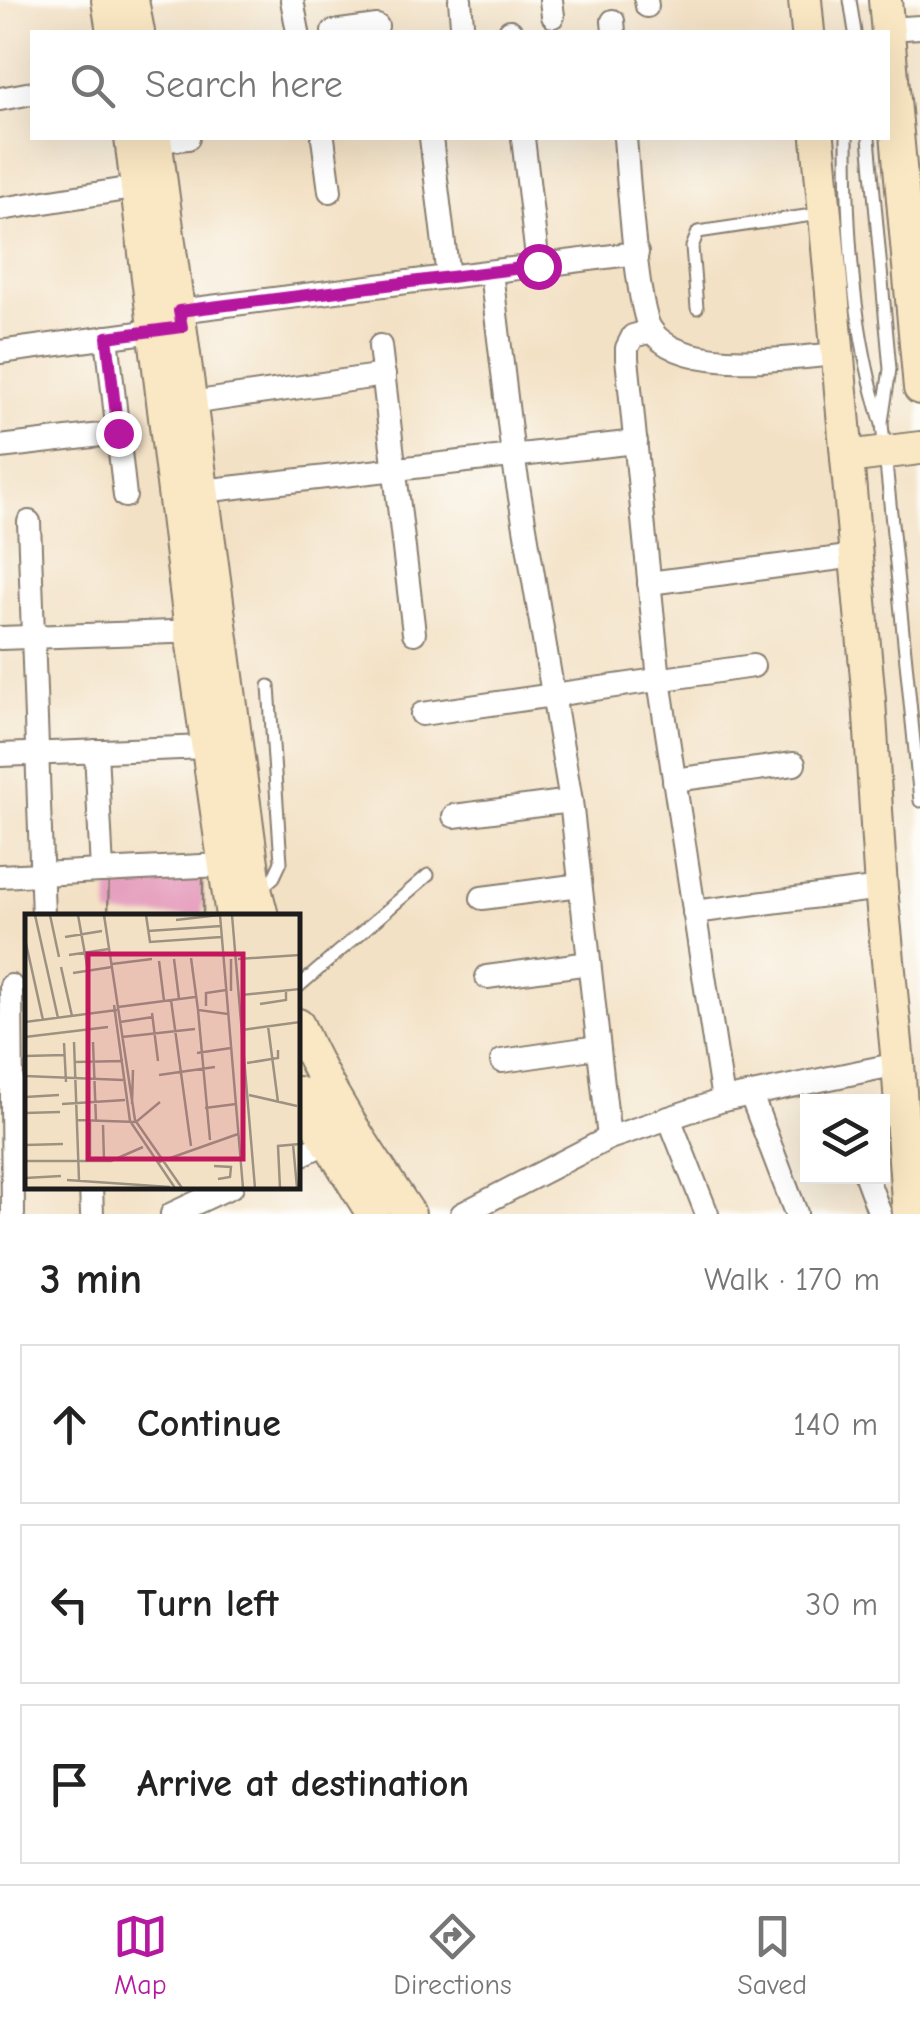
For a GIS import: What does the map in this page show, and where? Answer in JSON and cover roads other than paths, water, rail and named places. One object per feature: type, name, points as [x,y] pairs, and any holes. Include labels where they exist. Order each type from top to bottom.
[{"type":"street","points":[[108,0],[113,30]]},
{"type":"street","points":[[132,0],[138,30]]},
{"type":"street","points":[[292,0],[298,30]]},
{"type":"street","points":[[460,0],[462,24]]},
{"type":"street","points":[[805,0],[808,30]]},
{"type":"street","points":[[898,19],[920,388]]},
{"type":"street","points":[[348,30],[377,26]]},
{"type":"street","points":[[0,97],[30,94]]},
{"type":"street","points":[[157,140],[139,187],[191,403],[202,491],[206,746],[232,914]]},
{"type":"street","points":[[158,140],[172,323],[205,631],[259,905]]},
{"type":"street","points":[[323,140],[330,192]]},
{"type":"street","points":[[431,140],[448,277]]},
{"type":"street","points":[[523,140],[538,266]]},
{"type":"street","points":[[625,140],[646,318],[652,331],[664,342],[696,356],[734,361],[838,354]]},
{"type":"street","points":[[818,140],[869,700],[880,888],[909,1214]]},
{"type":"street","points":[[1,209],[139,187]]},
{"type":"street","points":[[0,352],[448,277],[637,253]]},
{"type":"street","points":[[491,272],[513,456],[571,801],[608,1138]]},
{"type":"street","points":[[652,331],[633,336],[627,348],[659,680],[722,1100]]},
{"type":"street","points":[[107,337],[125,496]]},
{"type":"street","points":[[380,346],[414,634]]},
{"type":"street","points":[[191,403],[384,375]]},
{"type":"street","points":[[0,447],[118,433]]},
{"type":"street","points":[[847,457],[884,438],[920,448]]},
{"type":"street","points":[[202,491],[636,442]]},
{"type":"street","points":[[29,522],[43,914]]},
{"type":"street","points":[[649,583],[856,556]]},
{"type":"street","points":[[0,638],[205,631]]},
{"type":"street","points":[[422,714],[753,666]]},
{"type":"street","points":[[0,754],[206,746]]},
{"type":"street","points":[[96,751],[102,871]]},
{"type":"street","points":[[674,780],[794,764]]},
{"type":"street","points":[[454,816],[571,801]]},
{"type":"street","points":[[0,876],[222,865]]},
{"type":"street","points":[[482,898],[580,885]]},
{"type":"street","points":[[694,912],[880,888]]},
{"type":"street","points":[[487,977],[589,963]]},
{"type":"street","points":[[13,986],[14,1214]]},
{"type":"street","points":[[300,1030],[353,1131],[410,1214]]},
{"type":"street","points":[[502,1062],[598,1046]]},
{"type":"street","points":[[462,1214],[608,1138],[722,1100],[838,1091],[898,1064]]},
{"type":"street","points":[[751,1095],[796,1213]]},
{"type":"street","points":[[300,1101],[312,1150],[373,1214]]},
{"type":"street","points":[[669,1118],[707,1214]]},
{"type":"street","points":[[869,1184],[880,1214]]},
{"type":"street","points":[[91,1189],[92,1214]]},
{"type":"street","points":[[172,1214],[226,1189]]},
{"type":"lane","points":[[850,0],[852,30]]},
{"type":"lane","points":[[848,140],[857,306],[866,374],[884,438],[920,800]]},
{"type":"lane","points":[[868,140],[890,369],[884,438]]},
{"type":"lane","points":[[698,308],[692,248],[698,232],[824,214]]},
{"type":"lane","points":[[259,905],[281,862],[269,686]]},
{"type":"lane","points":[[300,986],[428,875]]}]
